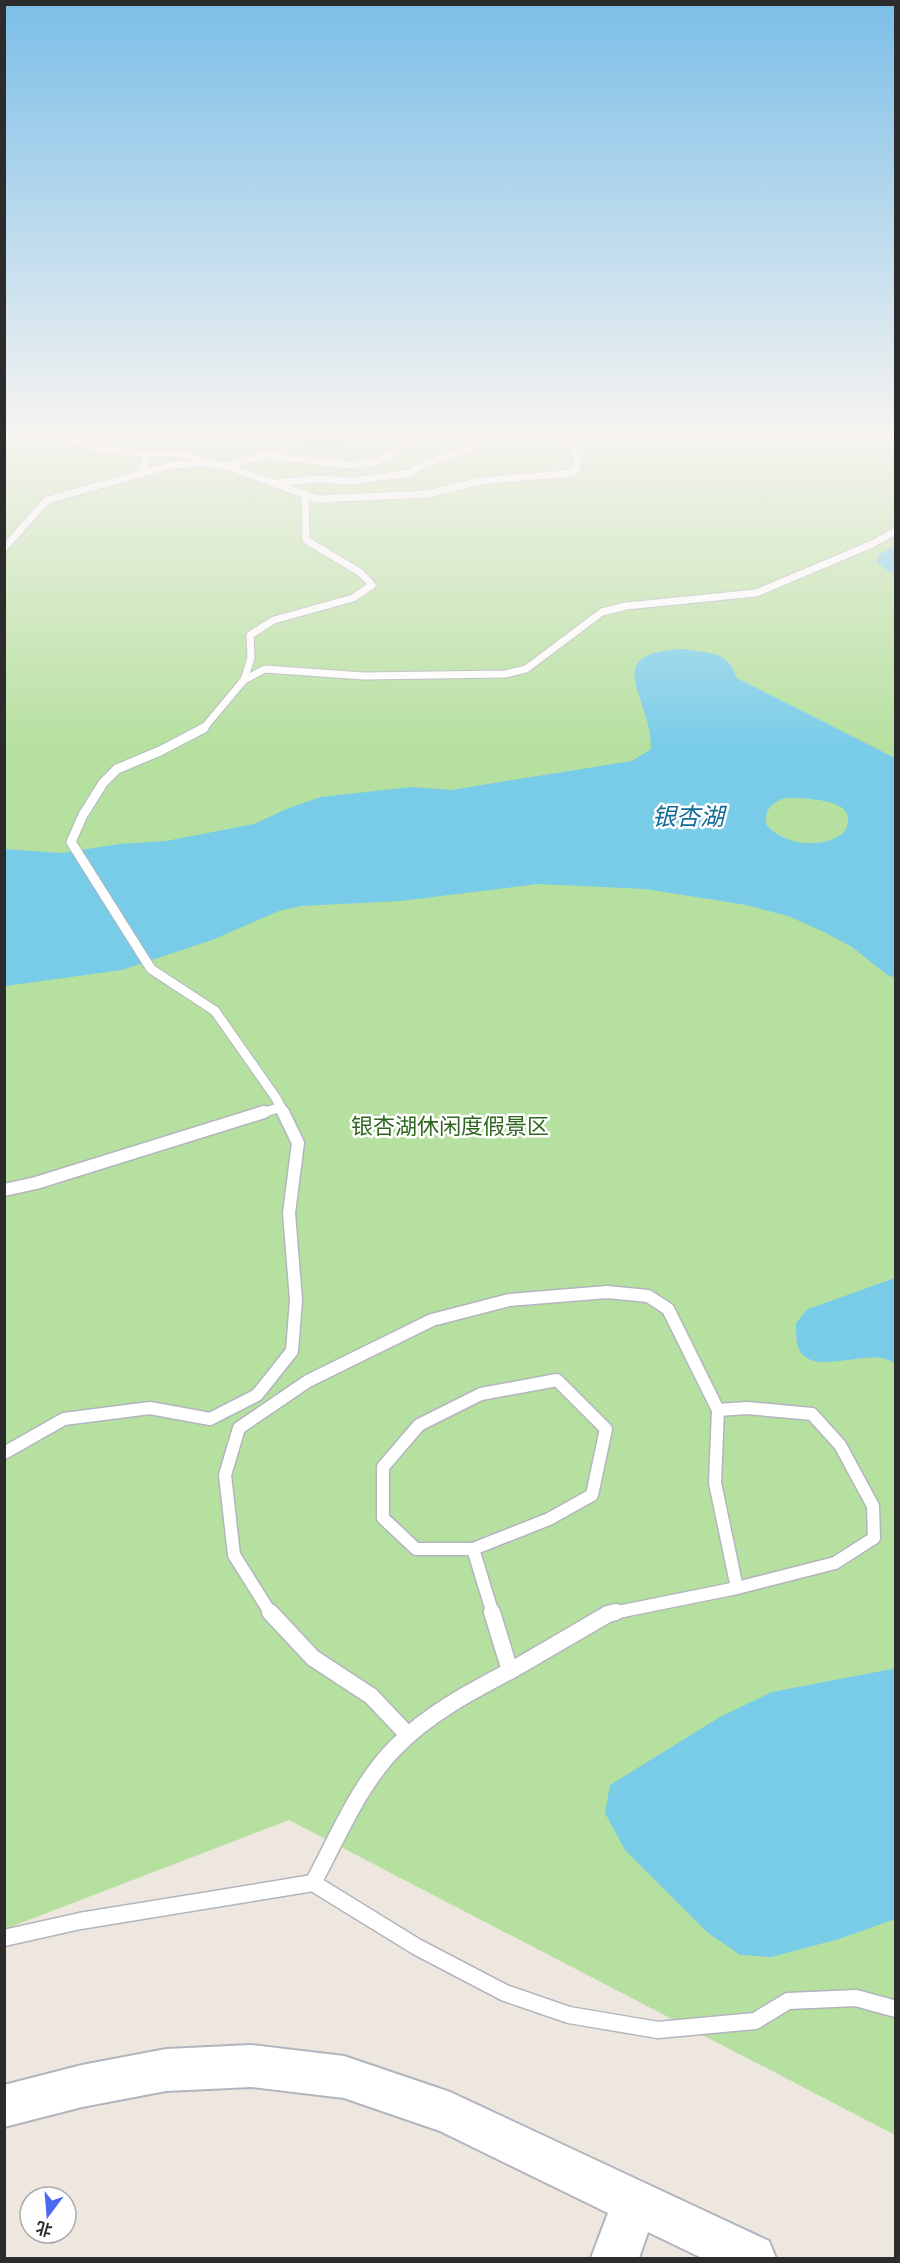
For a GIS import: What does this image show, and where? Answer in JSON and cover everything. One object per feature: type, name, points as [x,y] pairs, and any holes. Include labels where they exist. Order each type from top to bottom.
[{"type":"street","points":[[4,2106],[82,2086],[166,2070],[251,2066],[344,2077],[450,2114],[752,2259]]},
{"type":"street","points":[[615,2259],[635,2202]]},
{"type":"lane","points":[[4,1453],[64,1419],[150,1408],[210,1419],[257,1395],[292,1351],[296,1300],[289,1213],[298,1143],[281,1107],[215,1011],[151,969],[71,842],[83,815],[103,783],[117,769],[160,751],[203,729],[244,680],[251,658],[250,635],[274,620],[353,598],[372,585],[361,573],[306,540],[306,538]]},
{"type":"lane","points":[[244,680],[265,669],[364,676],[505,674],[526,669],[602,612],[626,606],[756,593],[884,538]]},
{"type":"lane","points":[[251,658],[265,669]]},
{"type":"lane","points":[[4,1190],[36,1183],[281,1107]]},
{"type":"lane","points":[[408,1735],[371,1696],[313,1658],[275,1620],[234,1555],[225,1475],[239,1428],[308,1381],[432,1320],[509,1300],[607,1292],[648,1296],[668,1309],[718,1410],[715,1483],[737,1588]]},
{"type":"lane","points":[[557,1380],[606,1429],[592,1495],[549,1519],[473,1549],[416,1549],[383,1518],[382,1467],[419,1425],[481,1394],[557,1380]]},
{"type":"lane","points":[[313,1883],[372,1777],[408,1735],[471,1692],[608,1614],[737,1588],[835,1563],[874,1538],[873,1506],[840,1445],[812,1414],[747,1408],[718,1410]]},
{"type":"lane","points":[[473,1549],[510,1671]]},
{"type":"lane","points":[[4,1938],[80,1921],[313,1883],[417,1947],[505,1993],[568,2015],[658,2030],[754,2020],[788,2001],[856,1998],[896,2009]]},
{"type":"green space","name":"银杏湖休闲度假景区","points":[[5,538],[895,538],[895,2135],[289,1820],[5,1929]]},
{"type":"water","points":[[895,548],[895,575],[877,563],[878,555]]},
{"type":"water","name":"银杏湖","points":[[683,649],[716,654],[728,662],[737,678],[895,758],[895,978],[886,974],[852,947],[788,916],[746,905],[645,889],[537,884],[401,901],[301,906],[279,911],[212,940],[122,970],[5,986],[4,849],[62,853],[119,844],[166,841],[254,824],[321,797],[411,787],[451,790],[632,761],[651,749],[649,730],[635,681],[635,668],[642,659],[657,652]],"holes":[[[785,798],[813,799],[842,808],[847,813],[848,821],[845,830],[830,840],[810,843],[781,836],[766,824],[767,814],[770,807]]]},
{"type":"water","points":[[895,1278],[895,1364],[885,1359],[871,1358],[813,1361],[803,1355],[797,1343],[796,1323],[808,1309]]},
{"type":"water","points":[[895,1666],[895,1919],[839,1939],[771,1957],[740,1955],[707,1932],[625,1850],[605,1813],[610,1785],[720,1717],[772,1692],[892,1669]]}]
